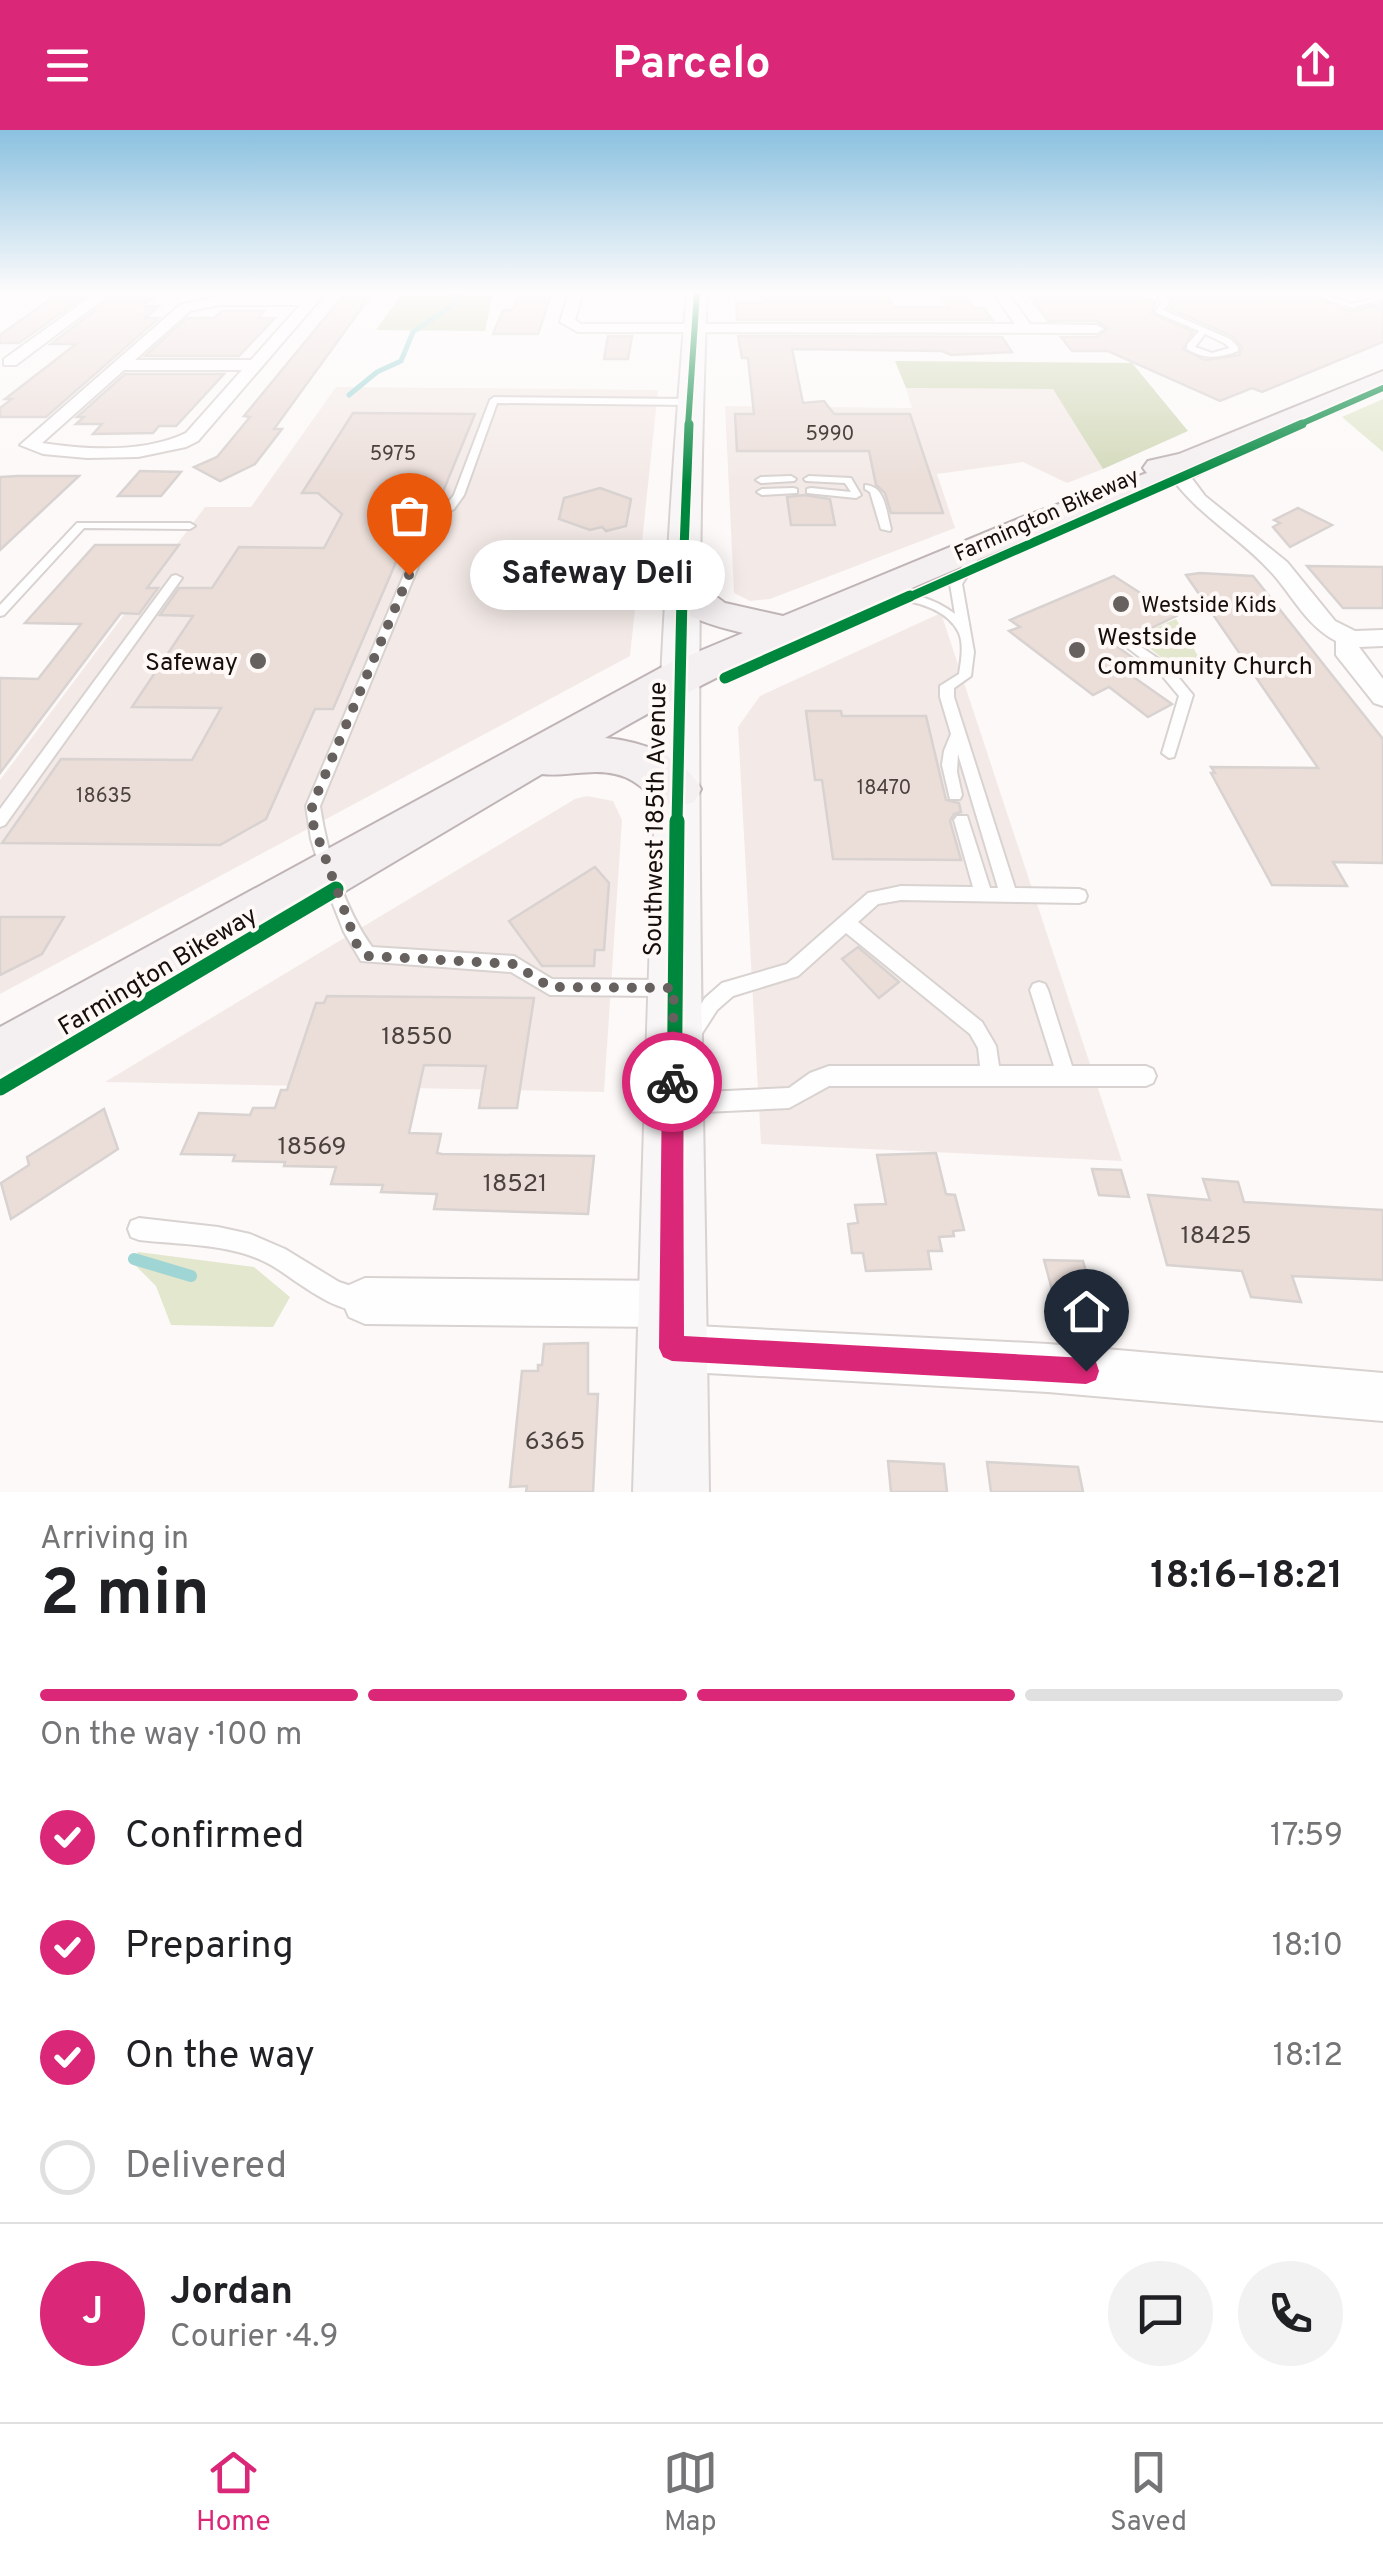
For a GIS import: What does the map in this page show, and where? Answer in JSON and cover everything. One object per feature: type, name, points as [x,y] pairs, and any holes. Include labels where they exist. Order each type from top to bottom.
[{"type":"main road","name":"Southwest 185th Avenue","points":[[671,1492],[679,676],[693,356]]},
{"type":"main road","points":[[0,1061],[330,870],[679,676],[783,628],[1132,488],[1383,379]]},
{"type":"main road","points":[[682,590],[712,613],[783,628]]},
{"type":"main road","points":[[526,760],[599,753],[626,756],[653,768],[677,788]]},
{"type":"street","points":[[130,356],[28,446],[46,450],[174,448],[192,436],[262,356]]},
{"type":"street","points":[[120,364],[254,364]]},
{"type":"street","points":[[1183,466],[1198,500]]},
{"type":"street","points":[[1132,488],[1167,489],[1198,500],[1278,567],[1326,626],[1351,639],[1383,638]]},
{"type":"street","points":[[1351,639],[1346,645],[1349,655],[1383,697]]},
{"type":"street","points":[[365,1301],[672,1326],[1048,1368],[1383,1396]]},
{"type":"lane","points":[[674,988],[550,987],[514,964],[367,956],[357,945],[313,824],[312,806],[434,516],[450,507],[459,495],[494,400],[690,402]]},
{"type":"lane","points":[[761,486],[792,485]]},
{"type":"lane","points":[[810,485],[856,495],[855,490]]},
{"type":"lane","points":[[869,487],[875,490],[886,529]]},
{"type":"lane","points":[[0,612],[81,526],[190,526]]},
{"type":"lane","points":[[982,545],[961,573],[955,590],[968,652],[965,676],[947,686],[957,736],[1008,894]]},
{"type":"lane","points":[[0,821],[176,578]]},
{"type":"lane","points":[[870,592],[921,599],[944,610],[964,632]]},
{"type":"lane","points":[[1128,642],[1164,669],[1186,695],[1169,752]]},
{"type":"lane","points":[[955,794],[948,768],[957,736]]},
{"type":"lane","points":[[962,820],[983,894]]},
{"type":"lane","points":[[1078,896],[874,898],[792,970],[745,982],[711,1004],[692,1032],[672,1090],[777,1100],[798,1096],[808,1084],[829,1076],[1146,1076]]},
{"type":"lane","points":[[847,923],[976,1028],[987,1046],[991,1075]]},
{"type":"lane","points":[[1039,990],[1066,1076]]},
{"type":"lane","points":[[139,1230],[250,1245],[277,1257],[335,1295],[365,1301]]},
{"type":"shaded area","points":[[336,387],[658,390],[630,656],[0,994],[0,780],[205,507],[251,507]]},
{"type":"shaded area","points":[[906,388],[1054,389],[1103,469],[1067,483],[1023,462],[937,474],[955,528],[770,599],[750,601],[734,593],[725,406],[912,408]]},
{"type":"shaded area","points":[[941,613],[1122,1161],[761,1144],[738,727],[760,696]]},
{"type":"shaded area","points":[[587,796],[613,801],[622,820],[604,1092],[105,1082],[575,799]]},
{"type":"green space","points":[[895,361],[1132,363],[1188,431],[1103,469],[1053,389],[906,388]]},
{"type":"green space","points":[[1383,399],[1383,452],[1342,417]]},
{"type":"green space","points":[[1176,619],[1201,661],[1166,661],[1135,637]]},
{"type":"green space","points":[[138,1252],[254,1267],[290,1297],[273,1327],[171,1325],[156,1286],[133,1263]]},
{"type":"building","points":[[61,356],[116,356],[46,417],[0,417],[0,408],[12,399],[5,399]]},
{"type":"building","points":[[294,356],[327,356],[274,429],[282,429],[255,464],[220,481],[194,467],[217,457],[250,417],[244,416]]},
{"type":"building","points":[[605,356],[629,356],[628,359],[604,359]]},
{"type":"building","points":[[793,356],[803,403],[824,401],[834,414],[910,414],[943,513],[891,513],[885,493],[876,485],[869,451],[737,451],[735,414],[754,414],[748,358],[742,358]]},
{"type":"building","points":[[1118,356],[1196,356],[1205,360],[1235,356],[1350,356],[1262,392],[1252,388],[1220,401]]},
{"type":"building","points":[[125,374],[224,374],[176,426],[159,426],[153,433],[93,434],[102,424],[76,424],[84,417],[77,417]]},
{"type":"building","points":[[353,413],[475,414],[442,494],[420,494],[397,548],[402,548],[333,709],[315,709],[266,819],[220,845],[2,843],[61,759],[192,760],[221,708],[132,707],[193,616],[160,615],[179,588],[212,588],[239,547],[324,548],[342,514],[318,493],[302,493]]},
{"type":"building","points":[[140,471],[181,472],[161,496],[118,496]]},
{"type":"building","points":[[79,476],[0,550],[0,477]]},
{"type":"building","points":[[600,488],[631,499],[626,526],[590,530],[559,519],[564,498]]},
{"type":"building","points":[[787,497],[830,499],[835,525],[791,525]]},
{"type":"building","points":[[1298,508],[1332,525],[1290,547],[1273,527],[1280,523],[1274,520]]},
{"type":"building","points":[[95,545],[179,545],[147,588],[158,588],[139,614],[121,613],[0,773],[0,678],[38,679],[81,624],[25,623]]},
{"type":"building","points":[[1307,566],[1383,567],[1383,608],[1343,608]]},
{"type":"building","points":[[1186,575],[1253,576],[1383,739],[1383,863],[1333,862],[1347,886],[1272,885],[1211,773],[1215,773],[1211,767],[1318,768]]},
{"type":"building","name":"Westside Community Church","points":[[1114,576],[1176,616],[1133,637],[1126,635],[1115,645],[1147,668],[1132,676],[1172,704],[1148,717],[1109,687],[1093,695],[1009,631],[1020,627],[1010,620]]},
{"type":"building","points":[[806,711],[841,711],[842,716],[926,716],[946,800],[959,803],[961,812],[950,821],[961,860],[833,859],[822,780],[815,780]]},
{"type":"building","points":[[595,867],[609,883],[604,950],[595,950],[594,966],[542,966],[509,921]]},
{"type":"building","points":[[0,917],[64,917],[42,954],[0,975]]},
{"type":"building","points":[[858,947],[899,982],[879,998],[842,959]]},
{"type":"building","points":[[327,996],[534,998],[517,1108],[479,1108],[486,1066],[424,1065],[409,1133],[441,1134],[437,1153],[442,1154],[594,1156],[588,1214],[434,1209],[437,1194],[381,1192],[383,1185],[331,1184],[336,1167],[233,1161],[235,1155],[181,1154],[199,1113],[250,1115],[253,1108],[275,1108],[281,1090],[287,1090],[316,1003],[324,1003]]},
{"type":"building","points":[[104,1109],[118,1149],[11,1219],[1,1183],[29,1165],[27,1157]]},
{"type":"building","points":[[936,1153],[946,1194],[955,1195],[964,1230],[953,1231],[954,1236],[939,1237],[942,1251],[928,1251],[931,1269],[866,1271],[863,1253],[852,1253],[848,1224],[858,1223],[855,1205],[886,1204],[877,1155]]},
{"type":"building","points":[[1092,1169],[1121,1170],[1129,1197],[1099,1195]]},
{"type":"building","points":[[1203,1179],[1238,1182],[1244,1202],[1383,1210],[1383,1280],[1292,1276],[1301,1302],[1251,1297],[1242,1271],[1167,1265],[1148,1195],[1210,1200]]},
{"type":"building","points":[[1044,1260],[1083,1261],[1092,1293],[1053,1293]]},
{"type":"building","points":[[588,1343],[588,1394],[598,1394],[593,1492],[526,1492],[527,1486],[510,1487],[522,1371],[538,1371],[544,1344]]},
{"type":"building","points":[[888,1461],[944,1464],[947,1492],[891,1492]]},
{"type":"building","points":[[987,1462],[1078,1467],[1083,1492],[991,1492]]},
{"type":"waterway","points":[[349,395],[377,372],[401,361],[403,356]]},
{"type":"waterway","points":[[134,1259],[191,1276]]},
{"type":"cycle path","points":[[672,1348],[678,724],[693,356]]},
{"type":"cycle path","name":"Farmington Bikeway","points":[[725,678],[1383,388]]},
{"type":"cycle path","name":"Farmington Bikeway","points":[[0,1088],[336,889]]},
{"type":"way so far","points":[[409,575],[312,806],[313,824],[357,945],[367,956],[514,964],[550,987],[674,988],[672,1082]]},
{"type":"place","name":"Safeway Deli","points":[[409,575]]},
{"type":"place","name":"Westside Kids","points":[[1121,604]]},
{"type":"place","name":"Westside Community Church","points":[[1077,650]]},
{"type":"place","name":"Safeway","points":[[258,661]]},
{"type":"route","points":[[672,1082],[672,1348],[1086,1371]]}]
